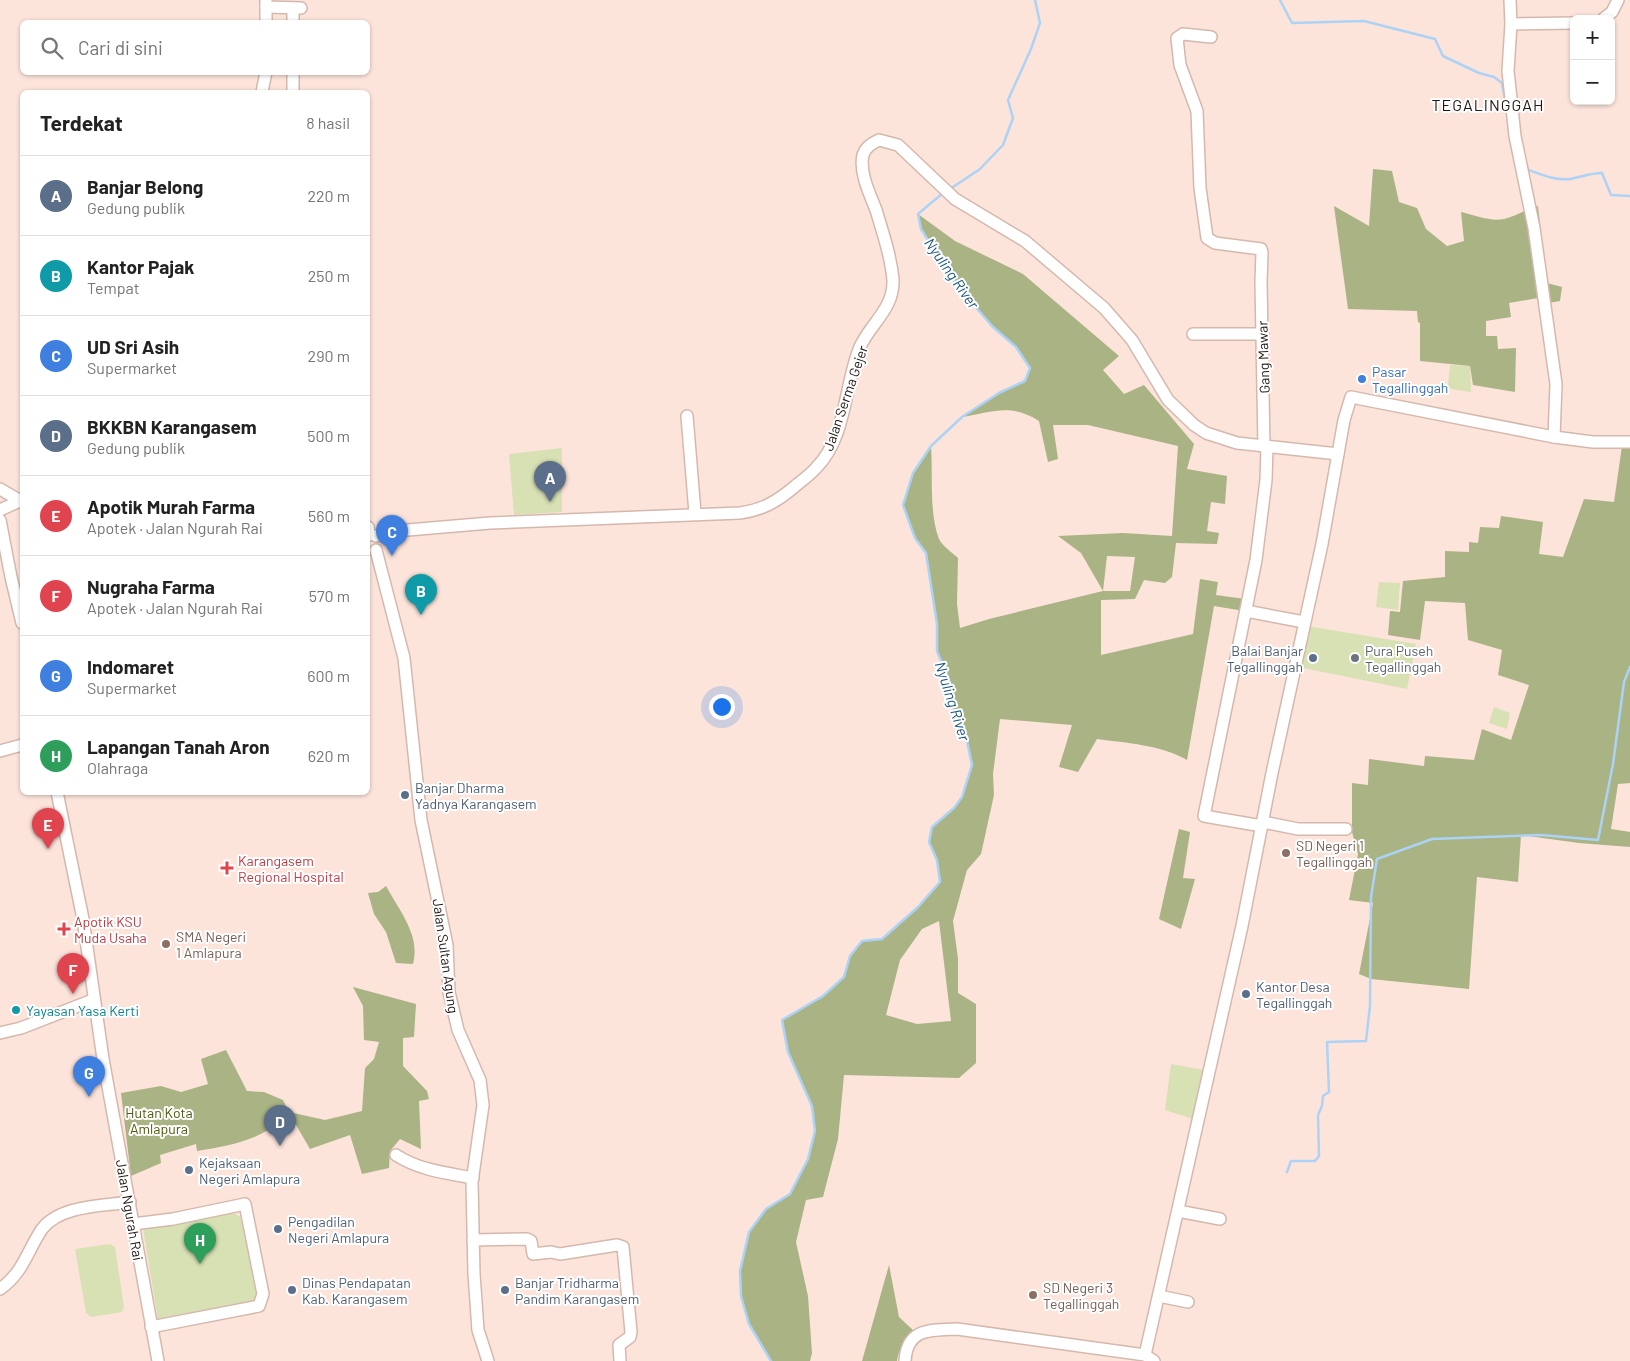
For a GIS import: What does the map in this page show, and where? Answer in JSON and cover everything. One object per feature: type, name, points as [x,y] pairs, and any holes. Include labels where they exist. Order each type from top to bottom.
[{"type":"street","points":[[1510,0],[1511,24],[1508,71],[1521,168],[1534,228],[1541,289],[1555,370],[1557,398],[1554,437]]},
{"type":"street","points":[[1608,15],[1612,12],[1618,0]]},
{"type":"street","points":[[266,20],[266,3],[297,8],[294,20]]},
{"type":"street","points":[[1511,24],[1570,23]]},
{"type":"street","name":"Gang Mawar","points":[[1212,37],[1183,34],[1178,38],[1176,44],[1180,65],[1197,112],[1200,188],[1207,238],[1215,243],[1260,249],[1265,447],[1262,520],[1246,611],[1204,816],[1263,824]]},
{"type":"street","points":[[262,90],[265,75]]},
{"type":"street","points":[[293,75],[293,90]]},
{"type":"street","name":"Jalan Serma Gejer","points":[[372,540],[396,531],[490,523],[645,517],[694,513],[740,513],[760,509],[772,504],[817,467],[831,445],[844,408],[855,359],[862,343],[886,309],[892,291],[890,257],[863,170],[865,150],[879,140],[891,142],[898,146],[955,199],[1025,241],[1104,308],[1132,340],[1168,400],[1194,425],[1221,439],[1265,447],[1338,454]]},
{"type":"street","points":[[1193,334],[1263,334]]},
{"type":"street","points":[[905,1361],[910,1342],[915,1337],[934,1330],[956,1329],[1149,1358],[1158,1296],[1263,824],[1304,622],[1322,544],[1350,397],[1554,437],[1593,442],[1630,442]]},
{"type":"street","points":[[687,416],[694,513]]},
{"type":"street","points":[[0,489],[20,499]]},
{"type":"street","points":[[0,510],[20,500]]},
{"type":"street","points":[[0,520],[10,577],[20,615]]},
{"type":"street","name":"Jalan Sultan Agung","points":[[372,540],[404,658],[421,820],[447,945],[452,1006],[458,1030],[480,1080],[483,1094],[473,1178],[473,1240],[478,1330],[488,1361]]},
{"type":"street","points":[[1246,611],[1304,622]]},
{"type":"street","points":[[0,750],[20,745]]},
{"type":"street","name":"Jalan Ngurah Rai","points":[[59,795],[82,919],[93,1000],[158,1361]]},
{"type":"street","points":[[1263,824],[1298,829],[1346,829]]},
{"type":"street","points":[[0,1033],[21,1028],[93,1000]]},
{"type":"street","points":[[396,1155],[408,1162],[428,1169],[473,1178]]},
{"type":"street","points":[[0,1288],[23,1267],[36,1241],[48,1223],[66,1213],[130,1202]]},
{"type":"street","points":[[133,1224],[173,1219],[245,1204],[263,1294],[263,1300],[259,1306],[151,1327]]},
{"type":"street","points":[[1178,1211],[1220,1219]]},
{"type":"street","points":[[473,1240],[528,1239],[531,1241],[533,1254],[560,1254],[617,1245],[624,1247],[631,1332],[630,1337],[619,1345],[620,1361]]},
{"type":"street","points":[[1158,1296],[1188,1302]]},
{"type":"green space","points":[[1373,169],[1392,171],[1399,202],[1417,208],[1426,229],[1447,246],[1464,241],[1461,212],[1499,220],[1538,206],[1547,283],[1562,287],[1560,301],[1549,303],[1544,297],[1509,303],[1511,317],[1486,321],[1486,336],[1497,336],[1498,349],[1516,348],[1515,392],[1473,385],[1470,366],[1420,361],[1420,323],[1418,322],[1417,311],[1348,309],[1334,206],[1369,226]]},
{"type":"green space","points":[[918,214],[955,241],[1023,274],[1119,356],[1103,370],[1124,394],[1144,385],[1194,444],[1187,469],[1227,476],[1225,504],[1211,502],[1207,531],[1219,533],[1217,544],[1176,543],[1172,577],[1165,583],[1144,580],[1135,599],[1101,600],[1101,655],[1193,634],[1200,579],[1218,582],[1216,595],[1245,599],[1244,611],[1214,606],[1187,760],[1155,748],[1097,739],[1078,772],[1059,767],[1072,725],[1000,719],[993,774],[994,795],[981,854],[967,870],[953,921],[958,959],[958,993],[976,1004],[976,1063],[959,1078],[844,1075],[838,1139],[823,1197],[806,1200],[796,1242],[808,1296],[812,1353],[810,1361],[771,1361],[749,1324],[741,1296],[740,1271],[749,1232],[766,1209],[790,1194],[808,1159],[815,1131],[812,1106],[788,1052],[782,1020],[823,996],[844,977],[850,956],[862,941],[882,939],[918,907],[940,882],[937,860],[929,842],[932,827],[954,808],[962,797],[972,765],[965,731],[952,707],[951,685],[937,651],[937,624],[926,553],[915,538],[903,505],[913,473],[931,446],[933,506],[936,529],[940,542],[958,558],[957,604],[960,628],[1103,591],[1081,553],[1058,536],[1123,533],[1172,536],[1178,446],[1088,425],[1053,425],[1058,459],[1048,462],[1039,421],[1029,415],[1001,410],[962,417],[999,393],[1025,381],[1030,368],[1016,347],[992,326],[956,284],[921,229]],"holes":[[[1107,556],[1135,557],[1130,591],[1103,591]],[[939,921],[951,1021],[917,1024],[886,1015],[900,960],[922,929]]]},
{"type":"green space","points":[[1450,365],[1470,366],[1471,392],[1451,389],[1448,386]]},
{"type":"green space","points":[[1622,446],[1630,446],[1630,783],[1618,784],[1611,829],[1630,832],[1630,847],[1579,843],[1521,835],[1518,882],[1477,877],[1469,989],[1371,979],[1359,974],[1373,903],[1349,900],[1358,854],[1352,832],[1352,783],[1368,785],[1369,759],[1424,766],[1425,756],[1474,760],[1482,729],[1511,740],[1529,685],[1498,675],[1502,650],[1468,640],[1465,603],[1425,601],[1420,640],[1388,635],[1390,611],[1400,612],[1403,581],[1445,577],[1445,551],[1469,552],[1469,542],[1478,543],[1480,527],[1499,528],[1501,516],[1543,522],[1539,554],[1563,557],[1584,499],[1614,502]]},
{"type":"green space","points":[[562,448],[562,512],[514,515],[509,454]]},
{"type":"green space","points":[[1379,582],[1400,583],[1398,610],[1376,607]]},
{"type":"green space","points":[[1307,626],[1416,644],[1407,689],[1298,667]]},
{"type":"green space","points":[[1494,707],[1510,713],[1507,729],[1489,723]]},
{"type":"green space","points":[[1179,829],[1190,832],[1183,878],[1195,879],[1181,929],[1159,919]]},
{"type":"green space","points":[[386,886],[411,933],[415,954],[413,964],[396,963],[386,932],[374,914],[368,893],[378,892]]},
{"type":"green space","name":"Hutan Kota Amlapura","points":[[353,987],[416,1004],[414,1037],[403,1038],[403,1066],[427,1091],[429,1099],[419,1101],[421,1149],[400,1139],[390,1151],[389,1168],[362,1174],[350,1135],[310,1149],[292,1118],[260,1134],[234,1144],[197,1151],[196,1144],[160,1155],[161,1163],[131,1176],[121,1093],[161,1086],[181,1092],[208,1084],[201,1059],[226,1050],[247,1091],[264,1092],[283,1100],[289,1112],[325,1120],[362,1111],[365,1068],[374,1059],[379,1042],[364,1040],[363,1006]]},
{"type":"green space","points":[[1171,1064],[1210,1071],[1199,1121],[1165,1110]]},
{"type":"green space","points":[[234,1213],[242,1218],[258,1305],[159,1326],[143,1229]]},
{"type":"green space","points":[[110,1244],[115,1247],[124,1307],[122,1312],[91,1317],[86,1313],[75,1249]]},
{"type":"green space","points":[[889,1265],[899,1317],[915,1332],[903,1345],[897,1361],[862,1361]]},
{"type":"waterway","name":"Nyuling River","points":[[950,189],[980,169],[1003,145],[1013,118],[1008,100],[1031,49],[1040,23],[1035,0]]},
{"type":"waterway","points":[[1280,0],[1292,23],[1364,21],[1435,39],[1443,56],[1479,73],[1494,77],[1502,83],[1506,105]]},
{"type":"waterway","points":[[1526,169],[1559,179],[1570,179],[1602,173],[1611,195],[1630,196]]},
{"type":"waterway","name":"Nyuling River","points":[[771,1361],[749,1324],[741,1296],[740,1271],[749,1232],[766,1209],[790,1194],[808,1159],[815,1131],[812,1106],[788,1052],[782,1020],[823,996],[844,977],[850,956],[862,941],[882,939],[918,907],[940,882],[937,860],[929,842],[932,827],[954,808],[962,797],[972,765],[965,731],[952,707],[951,685],[937,651],[937,624],[926,553],[915,538],[903,505],[913,473],[931,446],[962,417],[999,393],[1025,381],[1030,368],[1016,347],[992,326],[956,284],[921,229],[918,214],[943,193]]},
{"type":"waterway","points":[[1287,1172],[1291,1161],[1315,1161],[1319,1156],[1318,1115],[1322,1106],[1323,1096],[1329,1092],[1327,1042],[1366,1041],[1370,1006],[1371,897],[1377,859],[1432,839],[1541,835],[1598,840],[1613,764],[1624,682],[1630,667]]},
{"type":"place","name":"Pasar Tegallinggah","points":[[1362,379]]},
{"type":"place","name":"Banjar Belong","points":[[550,502]]},
{"type":"place","name":"UD Sri Asih","points":[[392,556]]},
{"type":"place","name":"Kantor Pajak","points":[[421,615]]},
{"type":"place","name":"Balai Banjar Tegallinggah","points":[[1313,658]]},
{"type":"place","name":"Pura Puseh Tegallinggah","points":[[1355,658]]},
{"type":"place","name":"Banjar Dharma Yadnya Karangasem","points":[[405,795]]},
{"type":"place","name":"Apotik Murah Farma","points":[[48,849]]},
{"type":"place","name":"SD Negeri 1 Tegallinggah","points":[[1286,853]]},
{"type":"place","name":"Karangasem Regional Hospital","points":[[227,868]]},
{"type":"place","name":"Apotik KSU Muda Usaha","points":[[64,929]]},
{"type":"place","name":"SMA Negeri 1 Amlapura","points":[[166,944]]},
{"type":"place","name":"Nugraha Farma","points":[[73,994]]},
{"type":"place","name":"Kantor Desa Tegallinggah","points":[[1246,994]]},
{"type":"place","name":"Yayasan Yasa Kerti","points":[[16,1010]]},
{"type":"place","name":"Indomaret","points":[[89,1097]]},
{"type":"place","name":"BKKBN Karangasem","points":[[280,1146]]},
{"type":"place","name":"Kejaksaan Negeri Amlapura","points":[[189,1170]]},
{"type":"place","name":"Pengadilan Negeri Amlapura","points":[[278,1229]]},
{"type":"place","name":"Lapangan Tanah Aron","points":[[200,1264]]},
{"type":"place","name":"Dinas Pendapatan Kab. Karangasem","points":[[292,1290]]},
{"type":"place","name":"Banjar Tridharma Pandim Karangasem","points":[[505,1290]]},
{"type":"place","name":"SD Negeri 3 Tegallinggah","points":[[1033,1295]]},
{"type":"district","name":"TEGALINGGAH","points":[[1488,104]]}]
